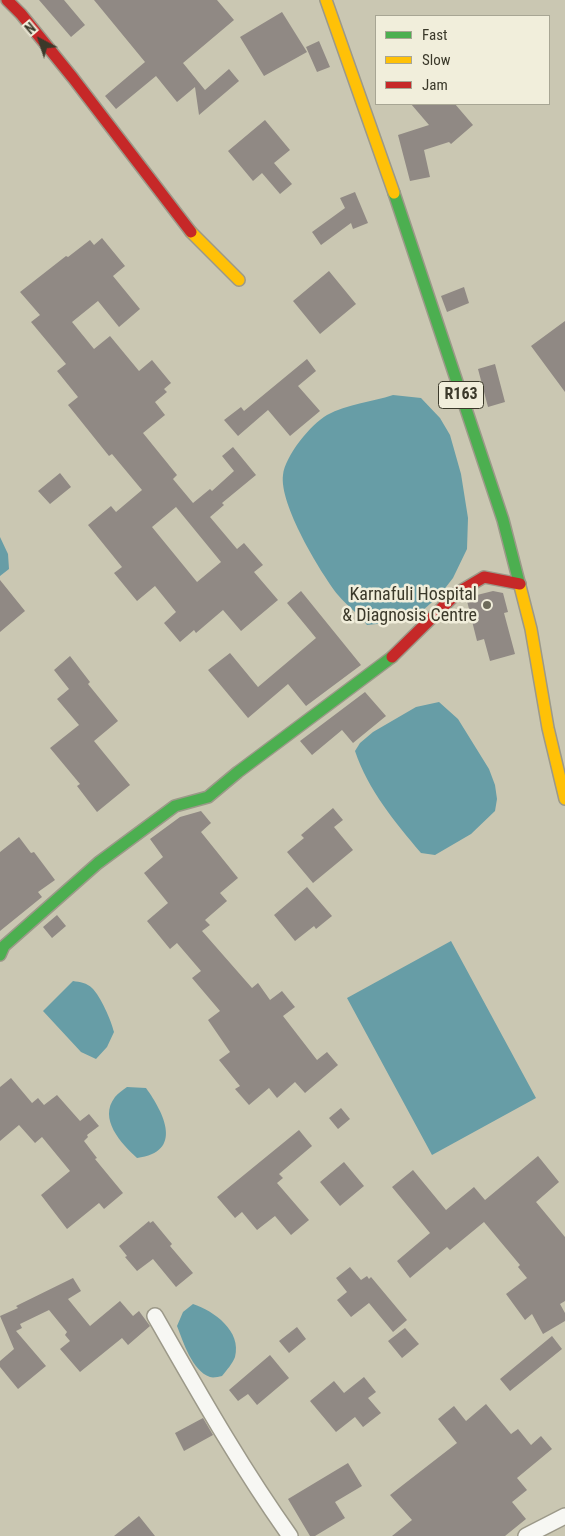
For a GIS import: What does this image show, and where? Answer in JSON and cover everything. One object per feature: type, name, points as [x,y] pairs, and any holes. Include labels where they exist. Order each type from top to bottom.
[{"type":"street","points":[[7,0],[21,14],[72,78],[186,227],[239,280]]},
{"type":"street","name":"R163","points":[[326,0],[383,160],[503,520],[531,629],[548,728],[565,798]]},
{"type":"street","points":[[0,955],[4,946],[98,863],[175,806],[208,797],[238,772],[396,654],[457,593],[484,577],[520,584]]},
{"type":"street","points":[[155,1316],[212,1415],[270,1508],[290,1536]]},
{"type":"street","points":[[526,1536],[565,1516]]},
{"type":"water","points":[[393,395],[421,398],[440,418],[450,435],[461,474],[468,518],[467,549],[453,578],[439,596],[422,611],[405,621],[367,625],[338,595],[312,555],[287,503],[283,488],[283,475],[288,459],[300,441],[321,419],[343,408]]},
{"type":"water","points":[[0,537],[8,554],[9,569],[0,576]]},
{"type":"water","points":[[439,702],[458,719],[489,769],[495,785],[497,799],[495,811],[471,834],[435,855],[421,853],[392,817],[367,779],[355,751],[360,743],[373,732],[416,707]]},
{"type":"water","points":[[451,941],[536,1098],[432,1155],[347,998]]},
{"type":"water","points":[[73,981],[81,982],[92,988],[102,1003],[113,1027],[114,1032],[107,1047],[96,1059],[81,1052],[43,1011]]},
{"type":"water","points":[[127,1087],[146,1088],[159,1109],[166,1130],[165,1140],[161,1148],[152,1154],[137,1158],[124,1145],[110,1122],[110,1105],[115,1097]]},
{"type":"water","points":[[193,1304],[217,1317],[224,1323],[234,1339],[235,1357],[222,1376],[210,1377],[198,1369],[182,1339],[177,1326],[183,1312]]},
{"type":"building","points":[[39,0],[64,0],[85,25],[71,37]]},
{"type":"building","points":[[94,0],[217,0],[234,20],[183,63],[205,90],[229,69],[239,81],[199,115],[195,87],[177,102],[156,76],[116,109],[105,96],[145,62]]},
{"type":"building","points":[[282,12],[307,52],[264,76],[240,37]]},
{"type":"building","points":[[319,41],[330,67],[317,72],[306,47]]},
{"type":"building","points":[[412,105],[456,105],[473,125],[451,144],[449,142],[424,150],[430,177],[410,181],[398,135],[429,125]]},
{"type":"building","points":[[265,120],[290,150],[274,163],[292,184],[280,194],[262,173],[253,181],[228,151]]},
{"type":"building","points":[[355,192],[368,223],[353,229],[351,223],[321,245],[312,232],[345,208],[340,198]]},
{"type":"building","points":[[102,238],[125,266],[113,276],[140,309],[119,327],[98,301],[72,322],[94,349],[110,336],[139,371],[152,360],[171,383],[164,389],[167,392],[155,402],[165,415],[143,433],[177,475],[173,479],[193,503],[210,489],[212,491],[234,471],[222,456],[233,447],[256,475],[222,503],[224,505],[210,517],[237,549],[244,543],[263,565],[254,572],[278,600],[241,631],[223,610],[196,633],[194,630],[180,642],[164,623],[176,612],[155,586],[137,601],[114,573],[122,567],[88,525],[111,506],[116,512],[142,490],[112,454],[109,456],[68,405],[78,397],[57,371],[66,364],[31,322],[40,315],[20,292],[90,240],[94,245]],"holes":[[[176,507],[221,562],[197,582],[152,527]]]},
{"type":"building","points":[[329,271],[356,304],[320,334],[293,301]]},
{"type":"building","points":[[464,287],[469,303],[447,312],[441,296]]},
{"type":"building","points":[[565,321],[565,392],[531,346]]},
{"type":"building","points":[[307,359],[316,371],[298,386],[320,411],[290,436],[268,410],[238,436],[224,420],[241,407],[244,411]]},
{"type":"building","points":[[495,364],[505,402],[488,407],[478,369]]},
{"type":"building","points":[[60,473],[71,487],[50,504],[38,491]]},
{"type":"building","points":[[0,580],[25,611],[0,632]]},
{"type":"building","points":[[301,591],[361,665],[306,706],[288,684],[248,718],[208,670],[230,653],[258,687],[316,638],[287,603]]},
{"type":"building","points":[[493,591],[503,593],[508,612],[504,613],[515,654],[490,661],[484,639],[477,641],[467,601],[477,595]]},
{"type":"building","points":[[70,656],[90,682],[88,684],[118,721],[94,741],[130,785],[97,812],[77,786],[80,784],[50,748],[79,725],[57,699],[69,689],[54,670]]},
{"type":"building","points":[[365,692],[386,716],[353,743],[342,730],[312,755],[300,741]]},
{"type":"building","points":[[333,808],[343,820],[334,827],[353,850],[313,883],[287,852],[304,838],[301,835]]},
{"type":"building","points":[[201,811],[211,823],[201,832],[238,878],[220,893],[227,901],[205,920],[210,925],[202,931],[252,988],[258,983],[270,1000],[282,991],[295,1007],[283,1016],[317,1060],[327,1052],[338,1065],[305,1093],[295,1082],[277,1098],[269,1088],[249,1105],[235,1089],[240,1086],[219,1060],[230,1052],[208,1020],[220,1011],[192,978],[201,971],[177,943],[170,949],[147,921],[168,903],[144,873],[163,857],[150,839],[180,817]]},
{"type":"building","points":[[19,837],[31,853],[34,852],[55,880],[38,892],[42,897],[0,931],[0,852]]},
{"type":"building","points":[[307,887],[332,916],[316,929],[314,926],[295,941],[274,915]]},
{"type":"building","points":[[57,915],[66,926],[52,938],[43,927]]},
{"type":"building","points":[[11,1078],[32,1103],[38,1098],[44,1105],[57,1095],[80,1121],[89,1114],[99,1126],[87,1135],[88,1137],[84,1141],[97,1158],[95,1159],[123,1193],[104,1209],[99,1203],[67,1229],[41,1195],[70,1171],[42,1137],[35,1143],[19,1125],[0,1141],[0,1087]]},
{"type":"building","points":[[341,1108],[350,1119],[338,1129],[329,1118]]},
{"type":"building","points":[[299,1130],[312,1146],[279,1174],[283,1178],[277,1183],[309,1220],[291,1235],[275,1216],[257,1230],[242,1212],[235,1218],[217,1197]]},
{"type":"building","points":[[538,1156],[559,1182],[536,1202],[565,1237],[565,1301],[560,1304],[565,1313],[565,1321],[543,1334],[532,1314],[525,1320],[506,1294],[527,1278],[518,1267],[520,1265],[484,1222],[450,1250],[447,1247],[410,1278],[397,1261],[430,1233],[392,1187],[413,1170],[446,1210],[474,1187],[485,1200]]},
{"type":"building","points":[[344,1162],[364,1186],[340,1206],[320,1182]]},
{"type":"building","points":[[149,1221],[150,1223],[153,1221],[172,1244],[170,1246],[193,1273],[176,1287],[153,1259],[137,1271],[125,1257],[127,1256],[119,1246]]},
{"type":"building","points":[[350,1267],[361,1280],[367,1276],[369,1279],[371,1277],[407,1320],[393,1332],[369,1303],[351,1317],[337,1300],[347,1292],[336,1278]]},
{"type":"building","points":[[73,1278],[81,1291],[68,1299],[90,1326],[120,1301],[133,1316],[139,1311],[150,1326],[128,1345],[122,1338],[80,1372],[60,1349],[70,1341],[65,1335],[67,1332],[49,1310],[20,1324],[22,1328],[16,1331],[46,1366],[18,1389],[0,1367],[0,1361],[14,1349],[0,1316]]},
{"type":"building","points":[[297,1327],[306,1339],[289,1353],[279,1341]]},
{"type":"building","points":[[405,1328],[419,1344],[402,1358],[388,1341]]},
{"type":"building","points":[[552,1336],[562,1349],[510,1391],[500,1379]]},
{"type":"building","points":[[270,1355],[289,1378],[257,1405],[248,1394],[238,1401],[229,1390]]},
{"type":"building","points":[[364,1377],[376,1392],[368,1398],[381,1413],[363,1427],[355,1417],[336,1432],[310,1401],[334,1381],[344,1393]]},
{"type":"building","points":[[486,1404],[511,1434],[518,1429],[531,1445],[541,1436],[552,1449],[517,1478],[527,1490],[512,1502],[526,1519],[505,1536],[392,1536],[412,1520],[390,1495],[457,1443],[438,1419],[454,1406],[466,1421]]},
{"type":"building","points":[[203,1418],[213,1435],[184,1451],[175,1433]]},
{"type":"building","points":[[348,1463],[362,1486],[335,1502],[345,1518],[315,1536],[310,1536],[288,1499]]},
{"type":"building","points":[[139,1516],[155,1536],[114,1536]]},
{"type":"traffic: fast","points":[[394,193],[503,520],[520,586]]},
{"type":"traffic: fast","points":[[0,955],[4,946],[98,863],[175,806],[208,797],[238,772],[392,657]]},
{"type":"traffic: slow","points":[[326,0],[394,193]]},
{"type":"traffic: slow","points":[[191,232],[239,280]]},
{"type":"traffic: slow","points":[[520,586],[531,629],[548,728],[565,799]]},
{"type":"traffic: jam","points":[[7,0],[21,14],[73,78],[191,232]]},
{"type":"traffic: jam","points":[[392,657],[457,593],[484,577],[520,584]]},
{"type":"place","name":"Karnafuli Hospital & Diagnosis Centre","points":[[487,605]]}]
